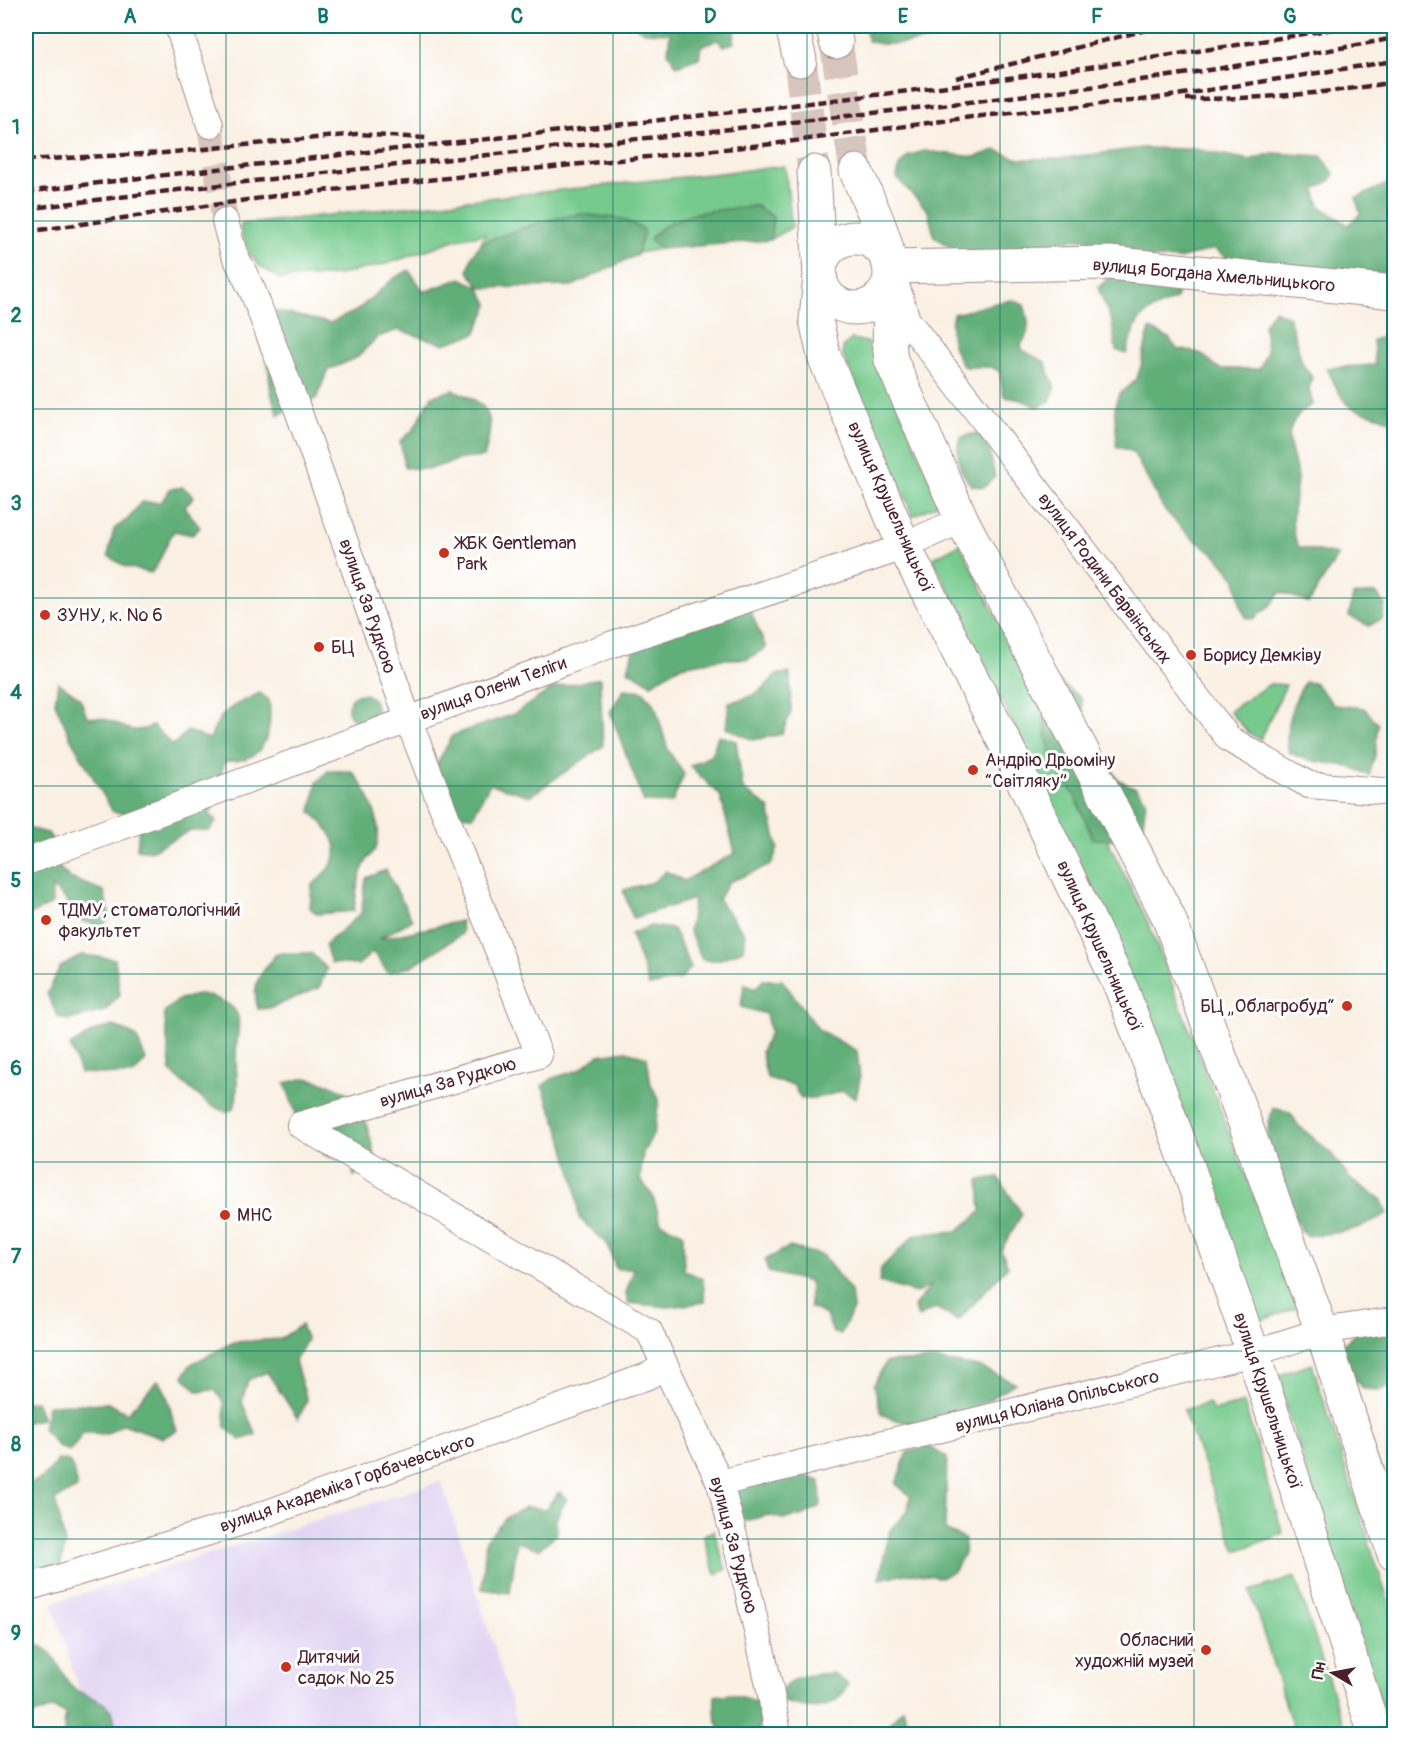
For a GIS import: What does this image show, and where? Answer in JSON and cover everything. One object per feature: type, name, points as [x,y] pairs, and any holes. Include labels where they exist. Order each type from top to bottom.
[{"type":"main road","points":[[792,26],[800,60]]},
{"type":"main road","points":[[856,171],[882,237],[890,267],[888,339],[891,360],[962,520],[1168,916],[1322,1331],[1395,1554]]},
{"type":"main road","name":"вулиця Крушельницької","points":[[814,172],[820,274],[816,320],[824,356],[904,546],[1008,748],[1122,990],[1254,1353],[1375,1734]]},
{"type":"main road","points":[[852,238],[865,238],[877,245],[886,255],[890,267],[889,284],[881,298],[869,306],[856,309],[842,306],[831,299],[823,288],[820,274],[822,261],[828,250],[839,241],[852,238]]},
{"type":"main road","name":"вулиця Богдана Хмельницького","points":[[890,267],[1109,262],[1395,292]]},
{"type":"street","points":[[178,26],[210,125]]},
{"type":"street","name":"вулиця За Рудкою","points":[[225,221],[233,251],[253,292],[296,402],[408,719],[539,1055],[300,1125],[649,1331],[720,1484],[752,1609],[778,1734]]},
{"type":"street","name":"вулиця Родини Барвінських","points":[[890,267],[907,320],[1229,739],[1309,785],[1395,792]]},
{"type":"street","name":"вулиця Олени Теліги","points":[[26,862],[610,645],[904,546],[962,520]]},
{"type":"street","name":"вулиця Юліана Опільського","points":[[720,1484],[1254,1353],[1322,1331],[1395,1320]]},
{"type":"street","name":"вулиця Академіка Горбачевського","points":[[26,1588],[245,1521],[648,1376],[664,1366]]},
{"type":"shaded area","name":"Дитячий садок № 25","points":[[442,1481],[521,1734],[201,1734],[200,1732],[192,1734],[93,1734],[52,1603]]},
{"type":"green space","points":[[635,26],[735,26],[734,43],[724,46],[717,40],[701,46],[699,58],[677,66],[668,53],[670,33],[644,32]]},
{"type":"green space","points":[[865,26],[985,26],[910,43],[880,44],[868,41]]},
{"type":"green space","points":[[1142,148],[1195,149],[1250,160],[1272,153],[1321,156],[1334,173],[1331,180],[1315,190],[1320,206],[1348,225],[1360,214],[1356,198],[1394,181],[1394,290],[1239,267],[1214,249],[1179,259],[1120,257],[1084,239],[1045,243],[1011,256],[961,255],[934,236],[928,211],[897,178],[899,166],[908,156],[924,151],[975,157],[995,150],[1019,159],[1057,159]]},
{"type":"green space","points":[[785,166],[792,227],[770,240],[773,217],[756,206],[698,213],[672,222],[650,239],[661,249],[638,253],[644,230],[543,221],[481,243],[485,234],[457,239],[390,263],[339,275],[280,279],[258,265],[246,247],[240,229],[242,224]]},
{"type":"green space","points":[[756,206],[773,217],[770,240],[661,249],[650,239],[660,229],[685,217],[698,213]]},
{"type":"green space","points":[[580,214],[623,219],[644,230],[637,255],[572,286],[481,288],[468,271],[472,256],[481,243],[543,221]]},
{"type":"green space","points":[[409,270],[424,292],[461,278],[479,287],[489,305],[475,334],[444,344],[398,330],[378,337],[356,358],[328,370],[316,399],[278,415],[255,319],[276,311],[330,323],[356,311],[394,278]]},
{"type":"green space","points":[[1115,272],[1182,277],[1176,299],[1147,313],[1137,324],[1126,354],[1116,350],[1112,323],[1098,288]]},
{"type":"green space","points":[[1013,300],[1024,305],[1027,316],[1028,330],[1021,345],[1022,350],[1045,362],[1055,388],[1050,401],[1039,407],[1019,399],[1005,397],[1000,372],[992,367],[964,367],[952,342],[953,314]]},
{"type":"green space","points":[[1274,310],[1289,317],[1303,365],[1312,377],[1309,390],[1313,404],[1298,416],[1291,427],[1289,439],[1297,478],[1292,522],[1295,538],[1299,547],[1338,555],[1309,603],[1281,592],[1268,608],[1253,619],[1246,617],[1241,608],[1236,579],[1216,555],[1190,537],[1163,508],[1133,452],[1116,446],[1115,407],[1120,393],[1134,381],[1138,374],[1150,329],[1169,338],[1177,349],[1200,353],[1220,369],[1260,369],[1267,351],[1264,325]]},
{"type":"green space","points":[[1388,335],[1394,340],[1394,423],[1359,411],[1345,403],[1327,368],[1375,365],[1373,340]]},
{"type":"green space","points":[[852,339],[867,342],[874,350],[940,503],[913,516],[843,355],[843,346]]},
{"type":"green space","points":[[453,390],[476,401],[488,414],[490,422],[484,457],[461,459],[430,469],[405,468],[400,441],[413,430],[432,396]]},
{"type":"green space","points":[[980,432],[990,452],[995,477],[984,487],[972,486],[961,469],[958,457],[960,437]]},
{"type":"green space","points":[[183,487],[194,496],[185,507],[200,528],[192,535],[174,531],[151,573],[126,567],[108,556],[114,529],[129,518],[141,502],[161,502],[170,489]]},
{"type":"green space","points":[[960,544],[1148,922],[1297,1308],[1258,1321],[1114,934],[933,558]]},
{"type":"green space","points":[[1376,593],[1385,605],[1382,619],[1369,626],[1349,616],[1353,595]]},
{"type":"green space","points":[[748,604],[766,648],[748,659],[722,659],[681,666],[651,684],[628,670],[636,639]]},
{"type":"green space","points":[[790,673],[791,711],[782,734],[753,740],[726,728],[729,702],[755,694],[775,675]]},
{"type":"green space","points":[[600,678],[603,746],[530,796],[490,784],[473,816],[435,814],[432,772],[453,735],[514,714],[553,688]]},
{"type":"green space","points":[[1059,681],[1082,699],[1085,722],[1117,779],[1136,788],[1146,800],[1141,840],[1093,839],[1075,796],[1052,762],[1045,729],[1044,697]]},
{"type":"green space","points":[[58,682],[80,698],[87,717],[105,719],[133,730],[153,726],[173,745],[187,731],[210,739],[218,721],[228,710],[260,693],[269,700],[267,734],[264,744],[250,757],[239,761],[226,761],[221,772],[230,782],[209,814],[217,821],[209,831],[189,831],[151,851],[137,849],[140,814],[113,812],[71,739],[55,703]]},
{"type":"green space","points":[[1305,682],[1315,683],[1334,705],[1364,708],[1378,724],[1375,755],[1369,776],[1350,767],[1310,760],[1289,752],[1287,733],[1290,715]]},
{"type":"green space","points":[[1270,684],[1286,685],[1260,740],[1249,733],[1229,711]]},
{"type":"green space","points":[[624,689],[643,691],[655,705],[668,750],[684,774],[672,803],[644,802],[610,712]]},
{"type":"green space","points":[[362,694],[372,698],[376,708],[372,718],[362,722],[352,718],[348,708],[352,698]]},
{"type":"green space","points":[[718,735],[736,741],[743,789],[769,808],[778,848],[771,865],[729,882],[718,899],[745,934],[743,950],[718,960],[702,960],[689,931],[694,899],[633,918],[623,890],[653,882],[666,871],[684,881],[735,853],[720,795],[690,766],[712,755]]},
{"type":"green space","points":[[328,771],[352,771],[363,787],[376,816],[378,836],[376,847],[361,872],[354,911],[317,914],[310,908],[312,885],[331,866],[336,849],[329,831],[311,812],[317,782]]},
{"type":"green space","points":[[27,828],[48,833],[60,852],[58,866],[70,878],[104,891],[110,917],[102,927],[79,920],[65,899],[52,887],[52,904],[32,914],[26,913]]},
{"type":"green space","points":[[386,870],[412,920],[379,939],[461,921],[462,934],[410,967],[388,973],[373,952],[358,965],[331,963],[325,945],[361,913],[366,878]]},
{"type":"green space","points":[[650,926],[673,929],[691,967],[681,979],[649,986],[631,934]]},
{"type":"green space","points":[[277,953],[311,953],[327,969],[319,988],[271,1008],[258,1009],[255,992],[258,979]]},
{"type":"green space","points":[[82,955],[115,959],[120,994],[105,1011],[69,1020],[58,1017],[47,994],[60,967]]},
{"type":"green space","points":[[763,980],[782,980],[819,1030],[857,1051],[860,1079],[856,1098],[843,1091],[822,1097],[801,1099],[793,1085],[767,1078],[761,1052],[770,1032],[766,1014],[741,1007],[744,983],[755,989]]},
{"type":"green space","points":[[202,994],[229,1005],[238,1018],[237,1097],[234,1109],[226,1112],[208,1104],[171,1072],[164,1012],[180,999]]},
{"type":"green space","points":[[114,1026],[136,1036],[146,1060],[133,1075],[80,1073],[70,1046],[96,1030]]},
{"type":"green space","points":[[626,1051],[647,1057],[651,1085],[659,1099],[654,1133],[643,1153],[640,1179],[653,1196],[661,1223],[683,1233],[684,1270],[703,1279],[705,1302],[668,1307],[628,1303],[626,1293],[634,1269],[616,1269],[608,1245],[579,1218],[575,1184],[561,1134],[542,1086],[553,1078],[579,1070],[598,1055]]},
{"type":"green space","points":[[306,1078],[326,1083],[351,1095],[363,1113],[376,1160],[354,1177],[351,1163],[325,1155],[300,1125],[285,1083]]},
{"type":"green space","points":[[1273,1108],[1290,1112],[1298,1125],[1331,1153],[1350,1179],[1381,1199],[1388,1213],[1369,1224],[1340,1232],[1308,1236],[1300,1229],[1279,1185],[1269,1155],[1269,1124]]},
{"type":"green space","points":[[998,1177],[1022,1214],[1001,1250],[1008,1266],[958,1321],[936,1308],[918,1317],[914,1307],[931,1285],[916,1293],[879,1282],[881,1268],[916,1234],[957,1231],[981,1212],[979,1180]]},
{"type":"green space","points":[[789,1247],[822,1255],[851,1291],[853,1309],[841,1334],[833,1333],[826,1315],[810,1307],[810,1282],[768,1272],[765,1260]]},
{"type":"green space","points":[[1394,1324],[1394,1384],[1380,1390],[1364,1389],[1355,1380],[1341,1347],[1363,1326]]},
{"type":"green space","points":[[301,1325],[307,1340],[295,1361],[307,1401],[298,1419],[267,1372],[248,1380],[242,1402],[256,1435],[240,1440],[225,1427],[224,1403],[215,1390],[197,1391],[183,1376],[191,1364],[234,1342],[280,1339]]},
{"type":"green space","points":[[935,1360],[980,1367],[1015,1383],[967,1413],[936,1424],[920,1425],[901,1422],[881,1414],[874,1384],[886,1362]]},
{"type":"green space","points":[[1312,1364],[1394,1619],[1394,1734],[1390,1734],[1276,1376]]},
{"type":"green space","points":[[158,1380],[165,1391],[177,1430],[163,1438],[123,1424],[107,1434],[83,1433],[70,1451],[59,1447],[43,1429],[48,1405],[108,1403],[127,1413]]},
{"type":"green space","points":[[36,1401],[43,1419],[26,1422],[26,1402]]},
{"type":"green space","points":[[1209,1403],[1213,1411],[1244,1403],[1283,1534],[1236,1551],[1183,1410]]},
{"type":"green space","points":[[929,1446],[947,1458],[945,1530],[965,1539],[964,1553],[954,1572],[940,1577],[911,1573],[879,1579],[890,1530],[908,1510],[910,1496],[896,1484],[907,1452]]},
{"type":"green space","points":[[58,1460],[69,1461],[75,1473],[77,1488],[55,1500],[65,1544],[60,1569],[26,1575],[26,1486],[44,1477]]},
{"type":"green space","points":[[771,1471],[806,1476],[820,1481],[821,1506],[801,1516],[783,1519],[768,1515],[746,1521],[735,1515],[728,1488]]},
{"type":"green space","points":[[559,1492],[567,1499],[556,1519],[557,1534],[539,1549],[517,1542],[510,1593],[482,1589],[486,1540],[505,1518],[526,1507],[545,1509]]},
{"type":"green space","points":[[714,1531],[726,1570],[715,1574],[703,1535]]},
{"type":"green space","points":[[1295,1577],[1343,1724],[1308,1734],[1295,1734],[1250,1591]]},
{"type":"green space","points":[[36,1645],[50,1652],[69,1684],[109,1707],[114,1716],[115,1734],[64,1734],[65,1713],[52,1708],[32,1716],[26,1715],[26,1683],[35,1675],[32,1660]]},
{"type":"green space","points":[[833,1673],[848,1684],[835,1702],[827,1706],[798,1706],[777,1700],[787,1684],[799,1677]]},
{"type":"green space","points":[[730,1694],[761,1702],[764,1711],[758,1731],[763,1734],[725,1734],[722,1731],[716,1716],[715,1696]]},
{"type":"green space","points":[[903,1708],[910,1734],[890,1734],[891,1722]]},
{"type":"tunnel","points":[[836,42],[856,171]]},
{"type":"tunnel","points":[[800,60],[814,172]]},
{"type":"tunnel","points":[[210,125],[225,221]]},
{"type":"railway","points":[[956,78],[1162,26]]},
{"type":"railway","points":[[26,192],[854,98],[1020,77],[1350,26]]},
{"type":"railway","points":[[26,209],[254,181],[1056,91],[1169,76],[1394,38]]},
{"type":"railway","points":[[26,232],[275,196],[772,144],[972,117],[1151,99],[1394,61]]},
{"type":"railway","points":[[1186,99],[1291,95],[1394,82]]},
{"type":"railway","points":[[26,160],[164,153],[356,134],[426,138]]},
{"type":"place","name":"ЖБК Gentleman Park","points":[[444,553]]},
{"type":"place","name":"ЗУНУ, к. № 6","points":[[45,615]]},
{"type":"place","name":"БЦ","points":[[319,647]]},
{"type":"place","name":"Борису Демківу","points":[[1191,655]]},
{"type":"place","name":"Андрію Дрьоміну “Світляку”","points":[[973,770]]},
{"type":"place","name":"ТДМУ, стоматологічний факультет","points":[[46,920]]},
{"type":"place","name":"БЦ „Облагробуд“","points":[[1347,1006]]},
{"type":"place","name":"МНС","points":[[225,1215]]},
{"type":"place","name":"Обласний художній музей","points":[[1206,1650]]},
{"type":"place","name":"Дитячий садок № 25","points":[[286,1667]]}]
